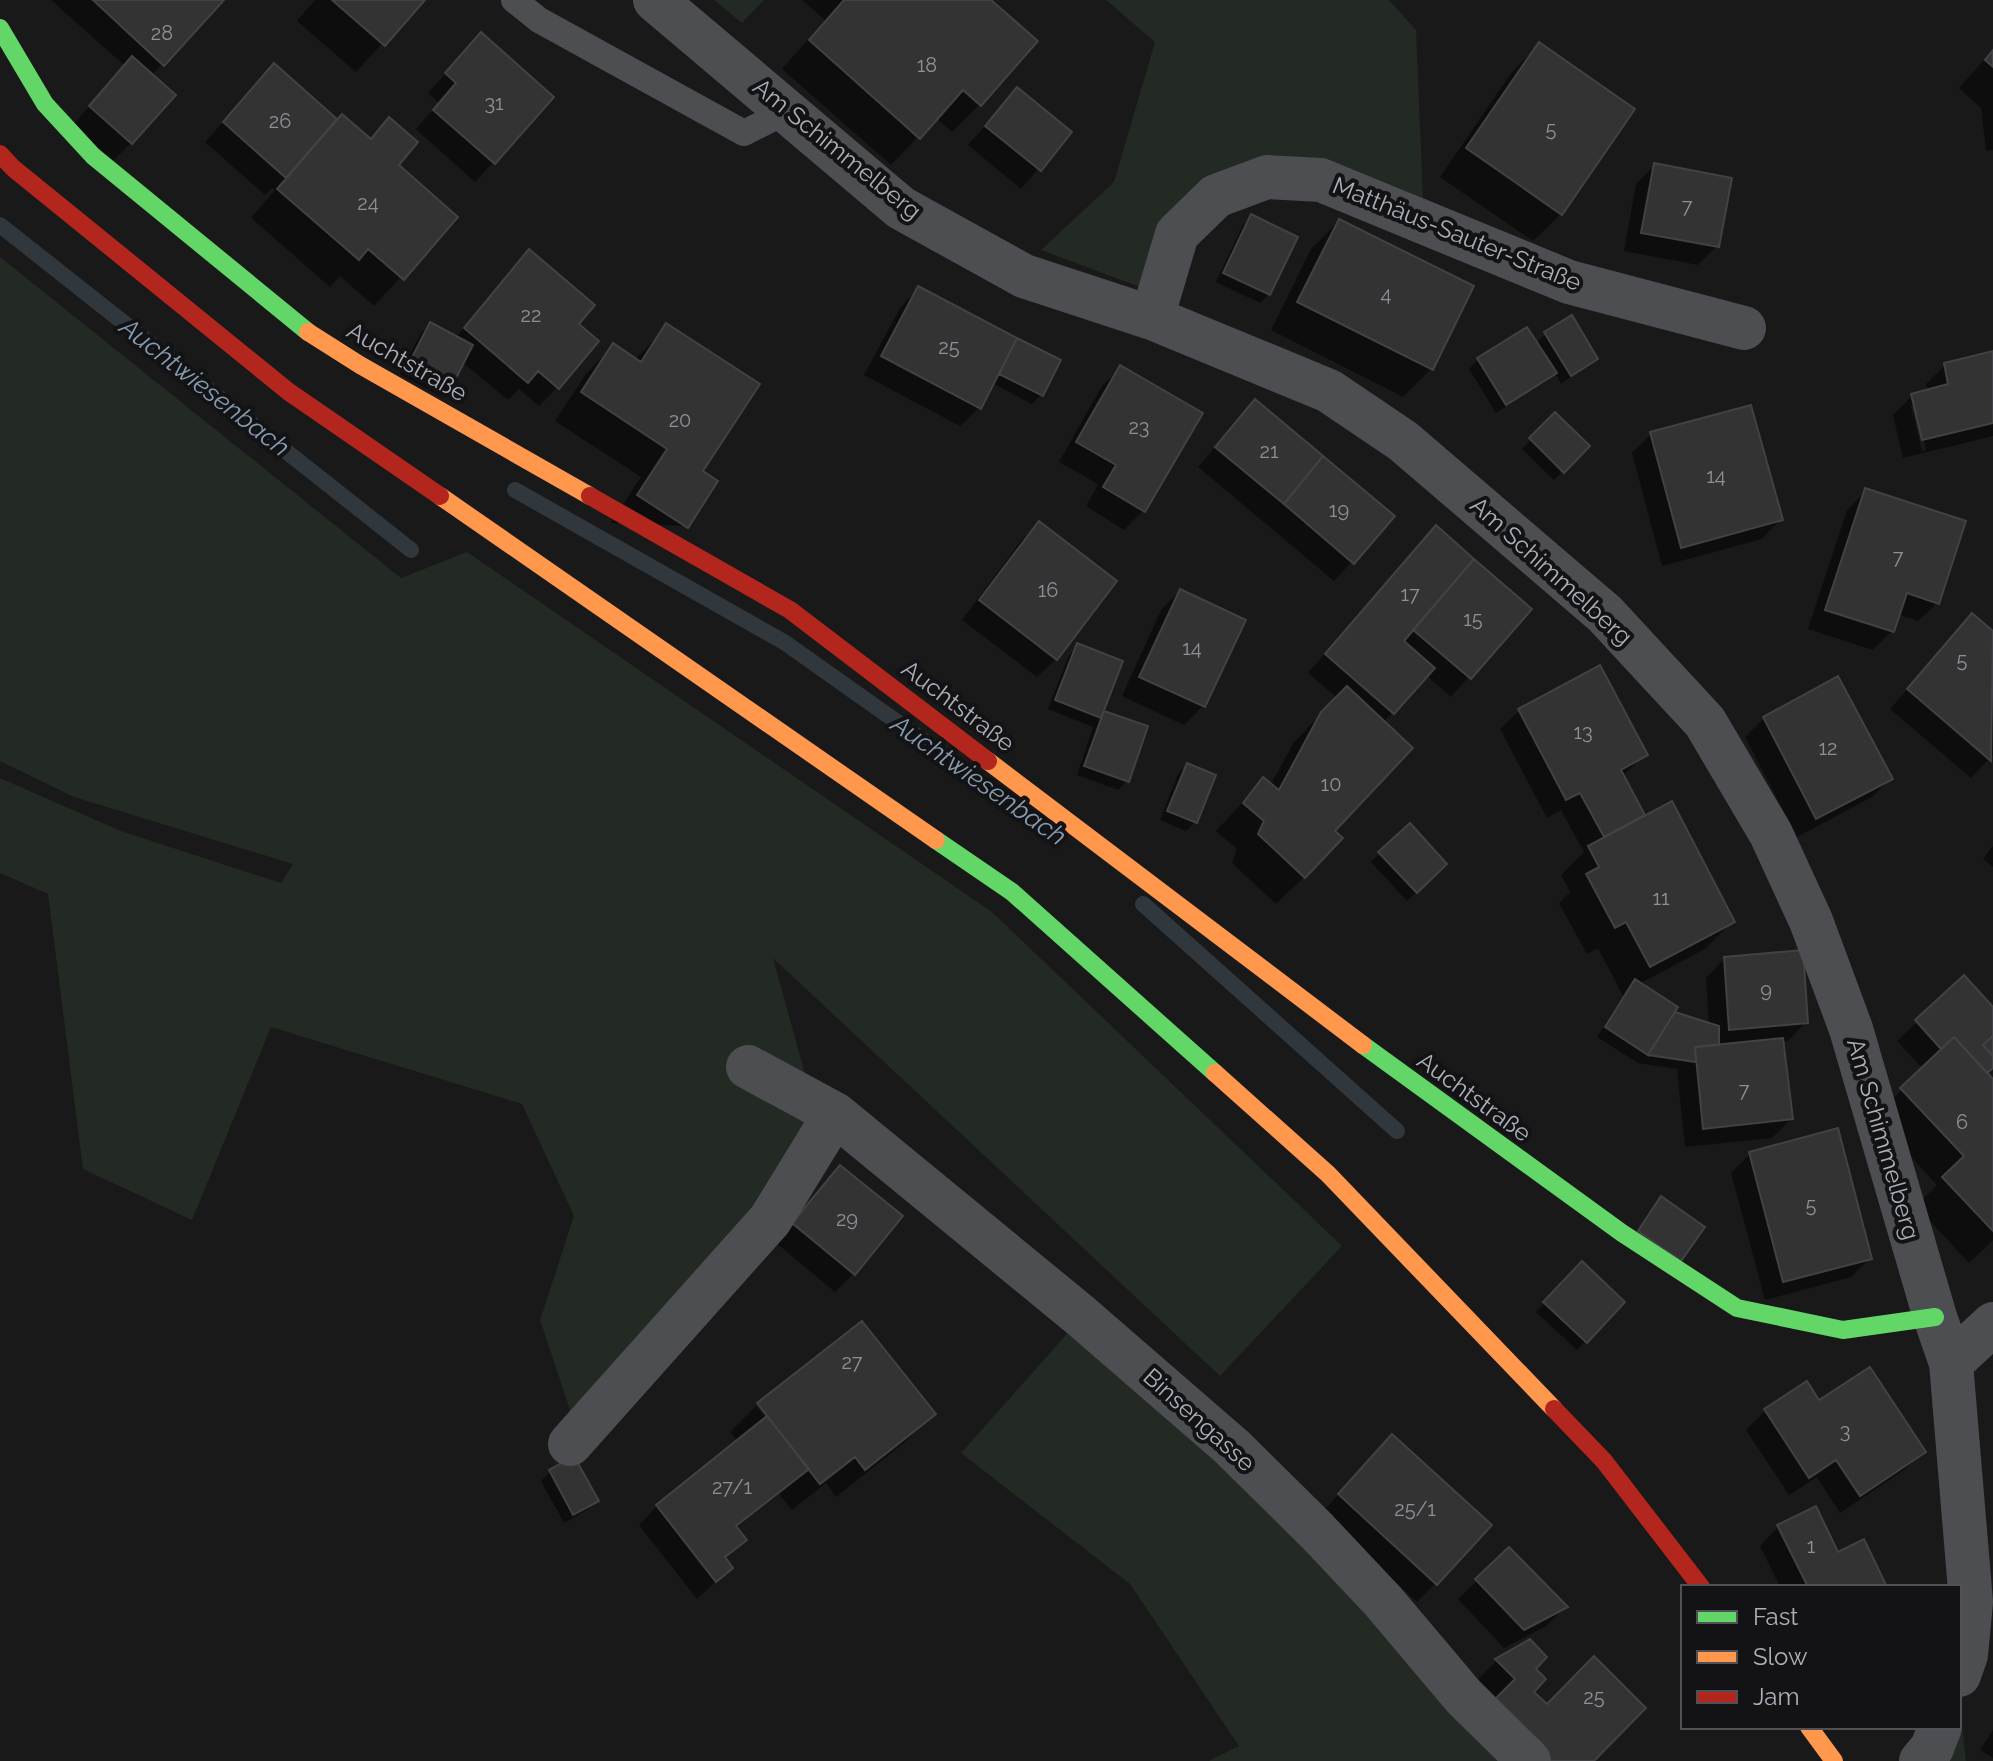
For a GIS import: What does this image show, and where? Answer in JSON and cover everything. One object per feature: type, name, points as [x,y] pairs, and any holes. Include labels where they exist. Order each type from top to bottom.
[{"type":"street","name":"Am Schimmelberg","points":[[655,0],[901,208],[1024,276],[1152,318],[1329,391],[1403,441],[1605,614],[1705,722],[1771,834],[1811,921],[1851,1029],[1951,1363],[1971,1602],[1966,1655],[1961,1669]]},
{"type":"street","name":"Auchtstraße","points":[[0,28],[45,104],[93,156],[303,329],[374,373],[790,610],[1406,1078],[1622,1233],[1737,1308],[1843,1330],[1935,1317]]},
{"type":"street","points":[[0,154],[13,168],[289,392],[1012,892],[1328,1174],[1604,1461],[1699,1585]]},
{"type":"street","name":"Matthäus-Sauter-Straße","points":[[1152,318],[1177,234],[1216,196],[1267,177],[1321,180],[1569,282],[1744,328]]},
{"type":"street","name":"Binsengasse","points":[[748,1067],[835,1114],[1081,1316],[1232,1447],[1336,1551],[1464,1697],[1529,1761]]},
{"type":"street","points":[[570,1444],[770,1220],[835,1114]]},
{"type":"street","points":[[1951,1363],[1993,1324]]},
{"type":"street","points":[[1810,1729],[1834,1761]]},
{"type":"street","points":[[1921,1761],[1932,1748],[1939,1729]]},
{"type":"lane","points":[[514,0],[539,20],[744,133],[787,111]]},
{"type":"shaded area","points":[[714,0],[764,0],[742,23]]},
{"type":"shaded area","points":[[1106,0],[1389,0],[1416,30],[1423,198],[1328,159],[1253,160],[1140,287],[1041,250],[1114,182],[1155,42]]},
{"type":"shaded area","points":[[0,257],[401,578],[467,552],[992,912],[1342,1246],[1220,1376],[773,958],[821,1132],[576,1428],[540,1320],[574,1216],[522,1104],[271,1027],[192,1220],[83,1169],[48,894],[0,873],[0,778],[121,831],[281,883],[293,864],[74,797],[0,761]]},
{"type":"shaded area","points":[[1073,1327],[1235,1461],[1511,1761],[1209,1761],[1239,1746],[1130,1584],[961,1453]]},
{"type":"shaded area","points":[[1961,1729],[1966,1761],[1942,1761]]},
{"type":"building","points":[[93,0],[224,0],[164,66]]},
{"type":"building","points":[[332,0],[425,0],[385,46]]},
{"type":"building","points":[[844,0],[991,0],[1038,41],[981,106],[963,90],[920,139],[809,40]]},
{"type":"building","points":[[481,32],[554,97],[495,164],[433,110],[456,83],[445,73]]},
{"type":"building","points":[[1539,42],[1635,109],[1562,215],[1466,148]]},
{"type":"building","points":[[1993,50],[1993,67],[1985,60]]},
{"type":"building","points":[[132,56],[176,95],[132,144],[89,106]]},
{"type":"building","points":[[274,63],[337,119],[286,178],[223,122]]},
{"type":"building","points":[[1017,87],[1072,132],[1041,171],[985,126]]},
{"type":"building","points":[[342,114],[371,139],[389,117],[418,142],[399,165],[458,217],[404,280],[368,249],[359,260],[277,189]]},
{"type":"building","points":[[1654,163],[1732,178],[1719,247],[1641,233]]},
{"type":"building","points":[[1251,214],[1298,237],[1270,295],[1223,273]]},
{"type":"building","points":[[1339,219],[1474,286],[1433,370],[1297,302]]},
{"type":"building","points":[[529,249],[595,305],[579,324],[599,341],[559,389],[538,371],[528,383],[464,328]]},
{"type":"building","points":[[918,286],[1017,338],[981,409],[881,356]]},
{"type":"building","points":[[1572,315],[1598,359],[1571,376],[1544,332]]},
{"type":"building","points":[[430,322],[473,345],[451,388],[408,365]]},
{"type":"building","points":[[666,323],[760,384],[703,471],[718,481],[688,528],[637,495],[667,449],[581,392],[613,343],[641,362]]},
{"type":"building","points":[[1527,327],[1557,373],[1506,405],[1477,358]]},
{"type":"building","points":[[1017,338],[1061,360],[1043,396],[999,374]]},
{"type":"building","points":[[1993,351],[1993,423],[1922,440],[1911,394],[1948,384],[1944,363]]},
{"type":"building","points":[[1120,365],[1203,413],[1145,512],[1103,487],[1116,465],[1076,442]]},
{"type":"building","points":[[1255,399],[1323,456],[1284,504],[1215,447]]},
{"type":"building","points":[[1751,405],[1783,520],[1681,548],[1650,432]]},
{"type":"building","points":[[1555,412],[1590,446],[1564,473],[1529,438]]},
{"type":"building","points":[[1323,456],[1395,516],[1354,564],[1284,504]]},
{"type":"building","points":[[1865,488],[1966,521],[1939,604],[1907,593],[1894,632],[1825,610]]},
{"type":"building","points":[[1039,521],[1117,581],[1057,660],[979,600]]},
{"type":"building","points":[[1436,525],[1474,559],[1404,641],[1435,668],[1394,714],[1325,654]]},
{"type":"building","points":[[1474,559],[1532,609],[1471,679],[1413,630]]},
{"type":"building","points":[[1180,589],[1246,620],[1205,707],[1139,677]]},
{"type":"building","points":[[1972,613],[1993,631],[1991,761],[1907,689]]},
{"type":"building","points":[[1077,643],[1123,661],[1101,718],[1055,700]]},
{"type":"building","points":[[1600,665],[1648,755],[1621,770],[1645,815],[1604,837],[1580,793],[1566,800],[1518,709]]},
{"type":"building","points":[[1838,676],[1893,779],[1816,819],[1763,717]]},
{"type":"building","points":[[1347,686],[1413,748],[1335,831],[1343,838],[1305,878],[1258,834],[1264,821],[1243,803],[1263,777],[1279,790],[1321,712]]},
{"type":"building","points":[[1104,711],[1148,726],[1129,782],[1084,766]]},
{"type":"building","points":[[1187,763],[1216,775],[1197,823],[1167,811]]},
{"type":"building","points":[[1672,801],[1735,922],[1650,967],[1626,922],[1615,928],[1586,874],[1599,867],[1588,846]]},
{"type":"building","points":[[1410,823],[1447,864],[1417,893],[1378,852]]},
{"type":"building","points":[[1803,950],[1808,1023],[1729,1030],[1724,957]]},
{"type":"building","points":[[1964,975],[1993,1007],[1993,1036],[1983,1045],[1993,1056],[1993,1068],[1987,1073],[1954,1037],[1941,1049],[1915,1020]]},
{"type":"building","points":[[1635,979],[1678,1007],[1648,1055],[1605,1027]]},
{"type":"building","points":[[1675,1012],[1719,1026],[1719,1045],[1695,1047],[1696,1062],[1648,1055]]},
{"type":"building","points":[[1993,1036],[1993,1056],[1983,1045]]},
{"type":"building","points":[[1954,1037],[1993,1079],[1993,1231],[1942,1177],[1964,1156],[1900,1088]]},
{"type":"building","points":[[1783,1038],[1793,1119],[1703,1129],[1695,1047]]},
{"type":"building","points":[[1838,1128],[1872,1259],[1783,1282],[1749,1152]]},
{"type":"building","points":[[840,1165],[903,1216],[855,1275],[792,1223]]},
{"type":"building","points":[[1661,1196],[1705,1227],[1681,1261],[1638,1231]]},
{"type":"building","points":[[1582,1261],[1625,1302],[1587,1343],[1543,1302]]},
{"type":"building","points":[[862,1321],[936,1414],[865,1470],[855,1457],[820,1484],[757,1403]]},
{"type":"building","points":[[1870,1367],[1926,1452],[1860,1496],[1836,1460],[1809,1478],[1764,1409],[1807,1381],[1819,1400]]},
{"type":"building","points":[[767,1416],[809,1469],[736,1526],[747,1540],[725,1557],[733,1568],[716,1582],[656,1505]]},
{"type":"building","points":[[1392,1434],[1492,1525],[1437,1585],[1338,1494]]},
{"type":"building","points":[[574,1456],[599,1501],[573,1515],[549,1470]]},
{"type":"building","points":[[1816,1506],[1838,1552],[1864,1539],[1886,1585],[1807,1585],[1777,1525]]},
{"type":"building","points":[[1509,1547],[1568,1607],[1524,1630],[1475,1579]]},
{"type":"building","points":[[1530,1639],[1547,1657],[1536,1669],[1546,1679],[1534,1692],[1547,1704],[1594,1656],[1646,1708],[1594,1761],[1550,1761],[1492,1702],[1515,1679],[1495,1659]]},
{"type":"waterway","name":"Auchtwiesenbach","points":[[0,225],[411,550]]},
{"type":"waterway","name":"Auchtwiesenbach","points":[[515,490],[784,642],[965,770]]},
{"type":"waterway","name":"Auchtwiesenbach","points":[[1143,904],[1397,1131]]},
{"type":"traffic: fast","points":[[0,28],[45,104],[93,156],[308,332]]},
{"type":"traffic: fast","points":[[936,840],[1012,892],[1215,1073]]},
{"type":"traffic: fast","points":[[1363,1045],[1622,1233],[1737,1308],[1843,1330],[1935,1317]]},
{"type":"traffic: slow","points":[[308,332],[590,496]]},
{"type":"traffic: slow","points":[[440,496],[936,840]]},
{"type":"traffic: slow","points":[[988,761],[1363,1045]]},
{"type":"traffic: slow","points":[[1215,1073],[1328,1174],[1554,1409]]},
{"type":"traffic: slow","points":[[1810,1729],[1834,1761]]},
{"type":"traffic: jam","points":[[0,154],[13,168],[289,392],[440,496]]},
{"type":"traffic: jam","points":[[590,496],[790,610],[988,761]]},
{"type":"traffic: jam","points":[[1554,1409],[1604,1461],[1699,1585]]}]
